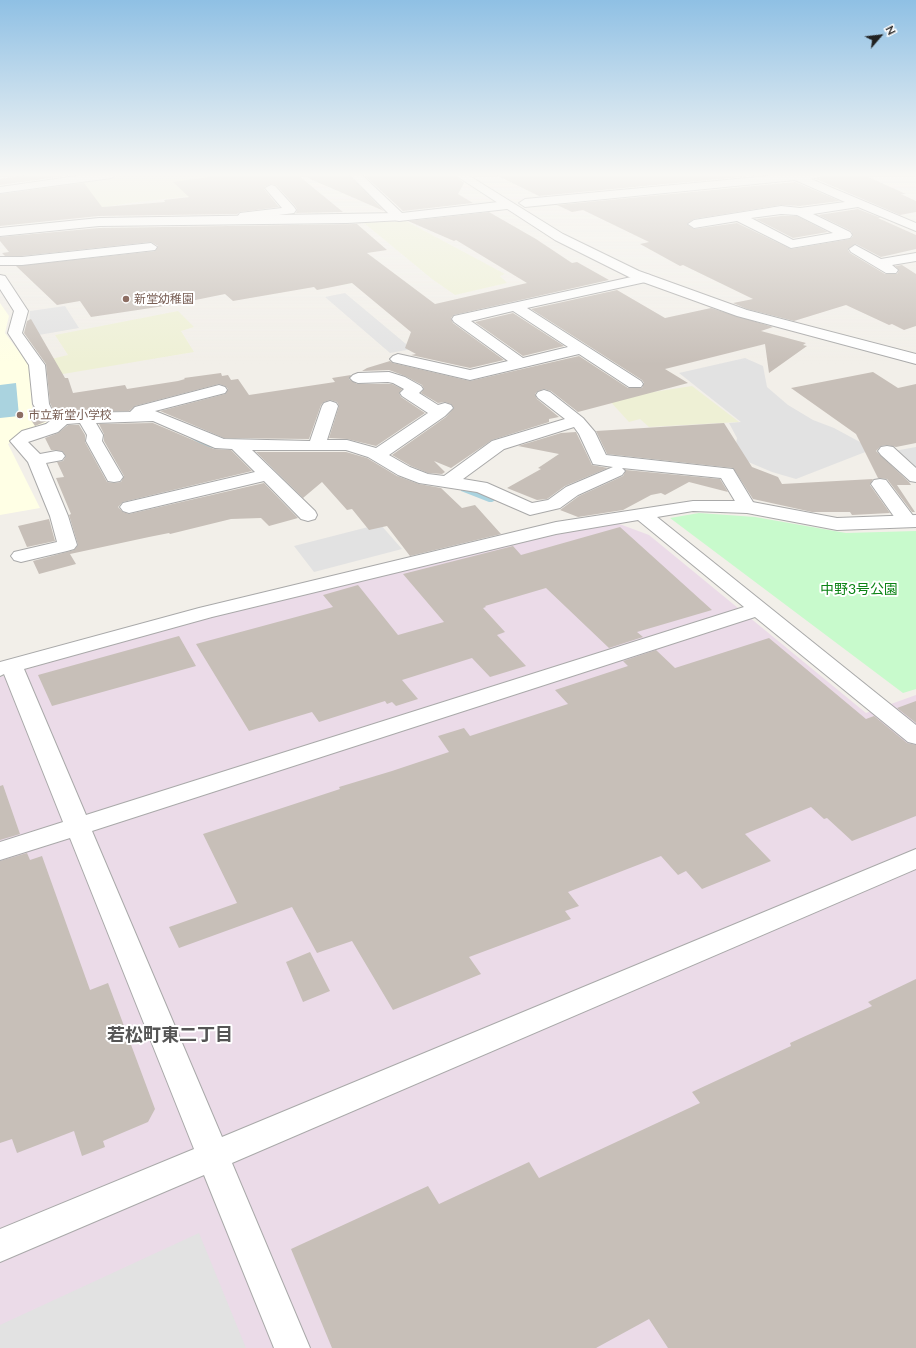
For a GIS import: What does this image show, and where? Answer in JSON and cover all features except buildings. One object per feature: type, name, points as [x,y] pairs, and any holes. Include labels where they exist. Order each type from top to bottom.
[{"type":"street","points":[[561,238],[645,278],[742,313],[916,360]]},
{"type":"street","points":[[583,238],[656,272],[772,312],[916,349]]},
{"type":"street","points":[[779,238],[791,244],[828,238]]},
{"type":"street","points":[[0,259],[22,262],[151,247]]},
{"type":"street","points":[[855,249],[886,266],[916,257]]},
{"type":"street","points":[[520,363],[459,319],[645,278]]},
{"type":"street","points":[[0,279],[21,311],[15,333],[37,365],[41,404],[46,413],[63,419],[135,415],[155,416],[221,444],[291,446],[347,445],[378,455],[404,471],[425,478],[480,487],[530,509],[554,504],[572,491],[616,471]]},
{"type":"street","points":[[516,306],[634,384]]},
{"type":"street","points":[[398,359],[470,375],[581,349]]},
{"type":"street","points":[[358,378],[389,377],[399,380],[415,389],[408,393],[442,410],[378,455]]},
{"type":"street","points":[[135,415],[141,410],[219,390]]},
{"type":"street","points":[[544,395],[577,421],[587,432],[599,460],[727,473],[747,507]]},
{"type":"street","points":[[317,445],[330,406]]},
{"type":"street","points":[[85,417],[95,435],[94,441],[114,477]]},
{"type":"street","points":[[21,556],[70,551],[59,516],[36,460],[18,441],[28,435],[52,428],[63,419]]},
{"type":"street","points":[[448,482],[498,445],[577,421]]},
{"type":"street","points":[[236,444],[308,515]]},
{"type":"street","points":[[887,451],[916,477]]},
{"type":"street","points":[[36,460],[56,456]]},
{"type":"street","points":[[128,506],[267,475]]},
{"type":"street","points":[[880,484],[912,521]]},
{"type":"street","points":[[292,1348],[78,826],[6,667],[213,610],[556,528],[693,506],[747,507],[837,524],[912,521]]},
{"type":"street","points":[[644,514],[916,737]]},
{"type":"street","points":[[0,850],[759,609]]},
{"type":"street","points":[[0,1246],[916,858]]},
{"type":"shaded area","points":[[382,238],[438,238],[505,274],[500,276],[507,283],[455,295],[432,279]]},
{"type":"shaded area","points":[[345,293],[412,349],[390,353],[325,297]]},
{"type":"shaded area","name":"市立新堂小学校","points":[[0,303],[9,316],[5,333],[29,365],[32,408],[47,422],[21,434],[8,444],[40,508],[0,515]]},
{"type":"shaded area","points":[[65,306],[79,328],[33,336],[29,322],[30,311]]},
{"type":"shaded area","points":[[178,311],[194,327],[181,331],[194,352],[51,376],[47,360],[68,355],[55,335]]},
{"type":"shaded area","points":[[745,358],[763,366],[767,387],[788,405],[813,420],[834,428],[873,449],[796,479],[772,472],[734,456],[737,438],[729,423],[741,422],[679,373]]},
{"type":"shaded area","points":[[692,386],[739,422],[649,427],[640,419],[629,422],[608,399]]},
{"type":"shaded area","points":[[916,447],[916,471],[894,451]]},
{"type":"shaded area","points":[[614,522],[649,535],[866,713],[916,695],[916,1348],[0,1348],[0,677],[215,614],[516,542]]},
{"type":"shaded area","points":[[380,524],[402,549],[314,572],[294,546]]},
{"type":"shaded area","points":[[199,1233],[246,1348],[0,1348],[0,1325]]},
{"type":"green space","name":"中野3号公園","points":[[699,513],[755,517],[846,533],[916,531],[916,689],[903,693],[670,518]]},
{"type":"water","points":[[16,383],[19,416],[0,418],[0,385]]},
{"type":"waterway","points":[[187,434],[208,446],[221,447]]},
{"type":"waterway","points":[[464,489],[492,500]]},
{"type":"place","name":"新堂幼稚園","points":[[126,299]]},
{"type":"place","name":"市立新堂小学校","points":[[20,415]]},
{"type":"district","name":"若松町東二丁目","points":[[170,1035]]}]
